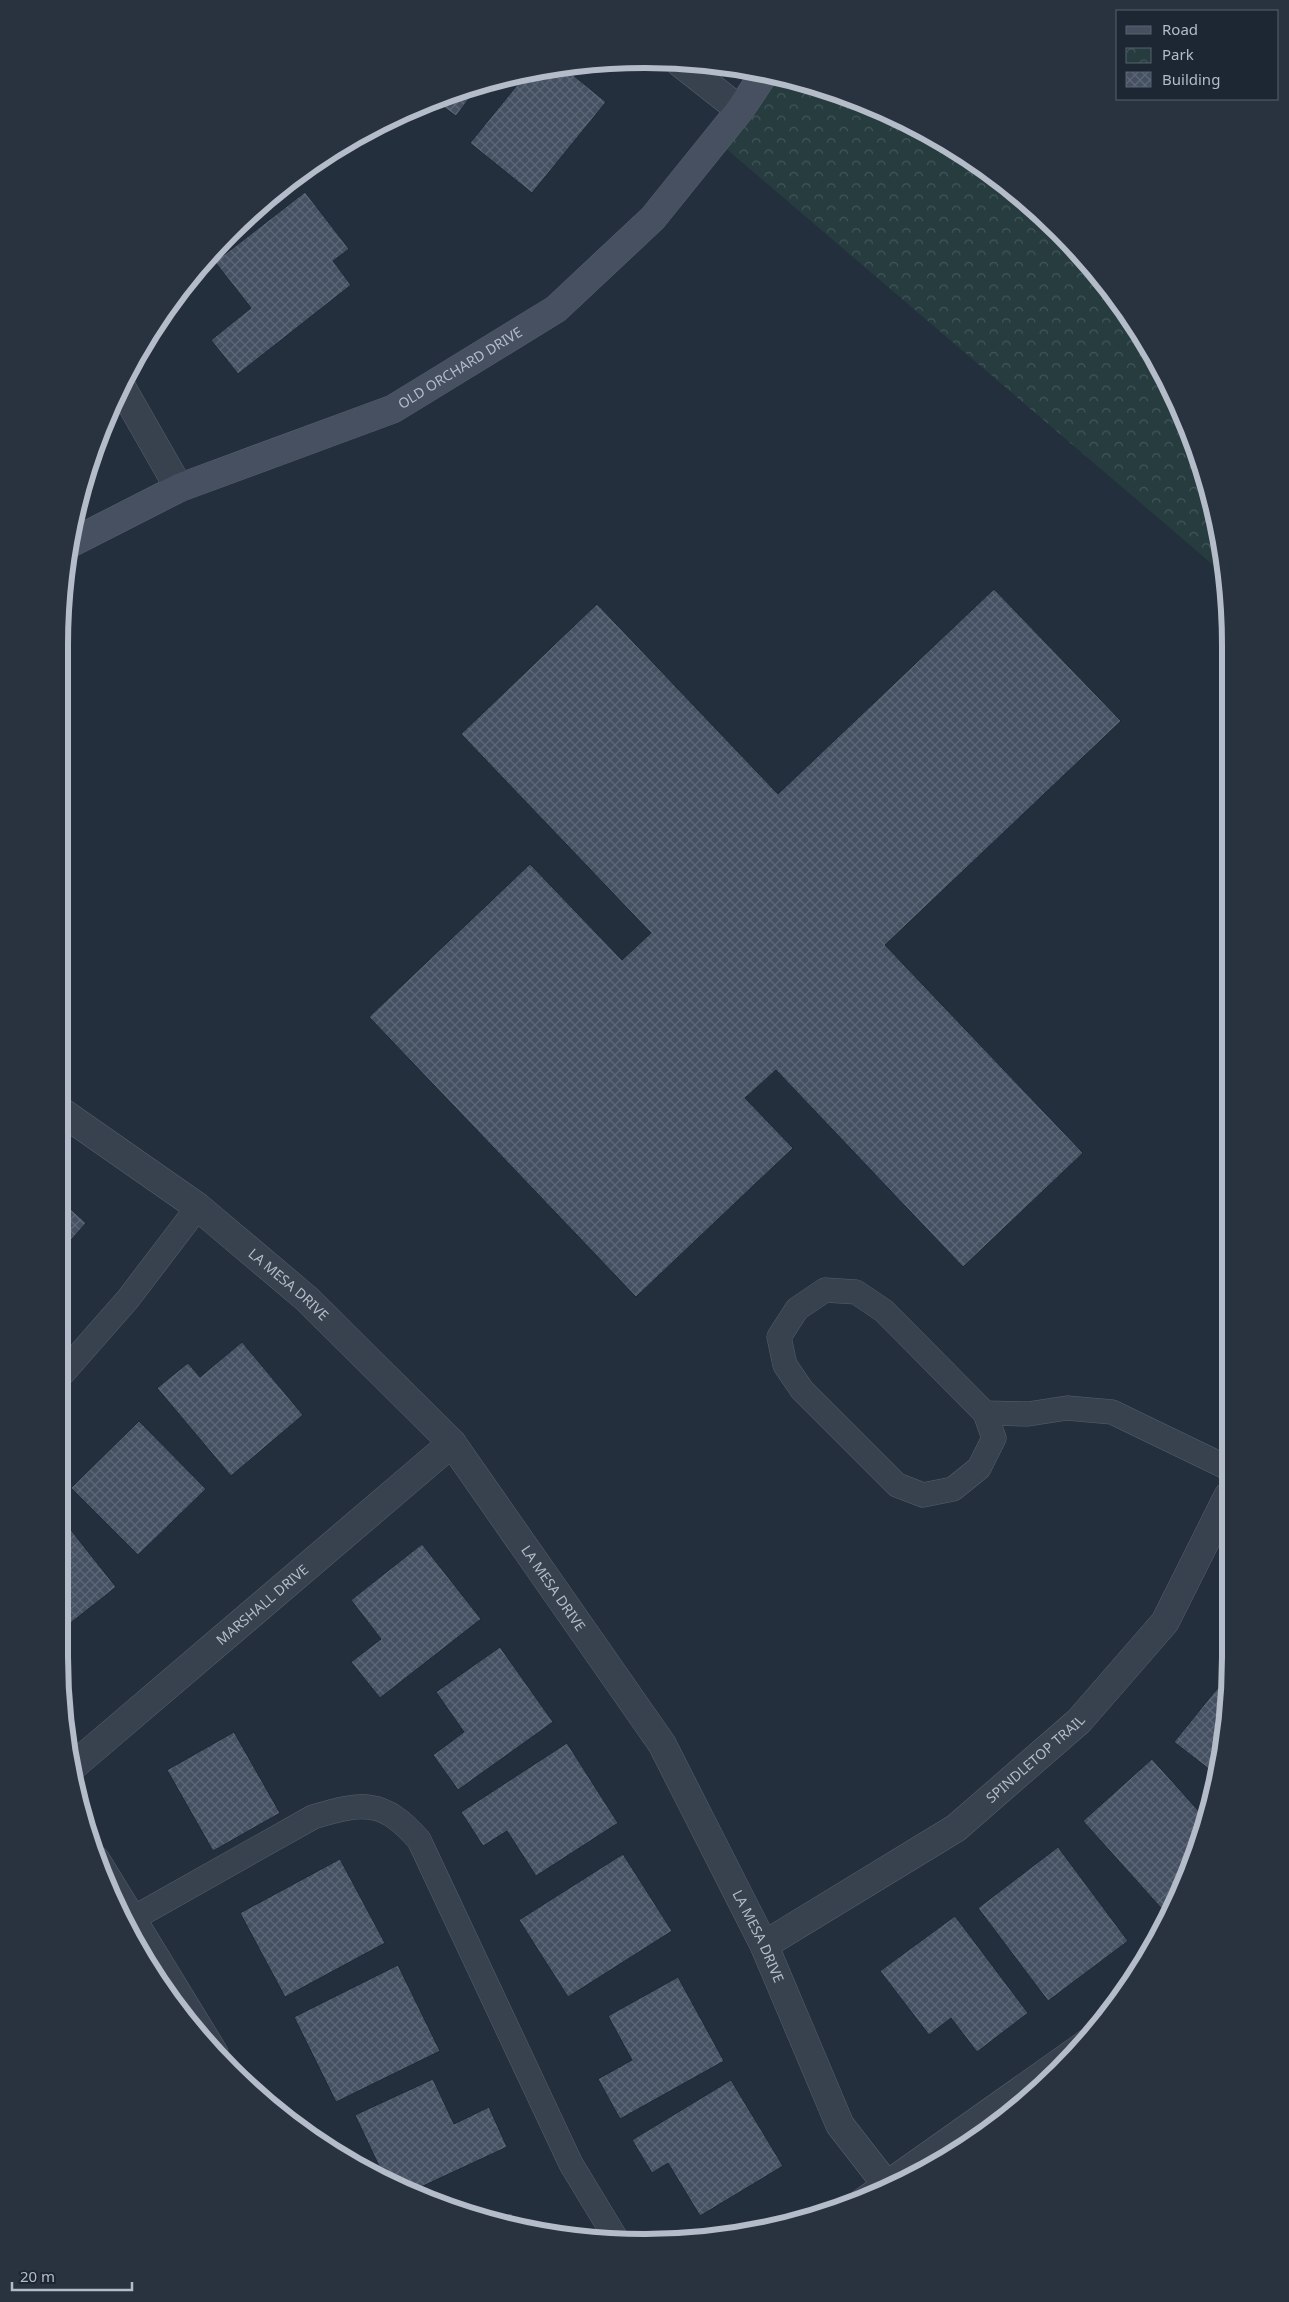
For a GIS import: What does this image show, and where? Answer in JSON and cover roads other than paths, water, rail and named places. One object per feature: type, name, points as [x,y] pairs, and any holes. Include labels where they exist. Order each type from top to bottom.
[{"type":"street","points":[[689,70],[740,110]]},
{"type":"street","name":"OLD ORCHARD DRIVE","points":[[78,539],[179,488],[393,409],[556,309],[653,218],[740,110],[760,80]]},
{"type":"street","points":[[125,393],[179,488]]},
{"type":"street","name":"LA MESA DRIVE","points":[[68,1116],[198,1207],[307,1298],[452,1443],[662,1744],[764,1945],[840,2125],[885,2182]]},
{"type":"street","name":"MARSHALL DRIVE","points":[[78,1763],[452,1443]]},
{"type":"street","name":"SPINDLETOP TRAIL","points":[[764,1945],[956,1828],[1079,1721],[1165,1622],[1222,1508]]},
{"type":"street","points":[[123,1904],[187,2009]]},
{"type":"lane","points":[[68,1367],[128,1299],[198,1207]]},
{"type":"lane","points":[[985,1413],[994,1438],[979,1468],[953,1489],[923,1495],[898,1485],[802,1390],[784,1365],[779,1337],[797,1309],[825,1290],[856,1292],[884,1311],[985,1413],[1028,1414],[1067,1408],[1112,1412],[1222,1465]]},
{"type":"lane","points":[[132,1919],[313,1817],[344,1807],[367,1806],[393,1814],[419,1840],[571,2164],[613,2233]]},
{"type":"lane","points":[[912,2168],[1054,2065]]}]
